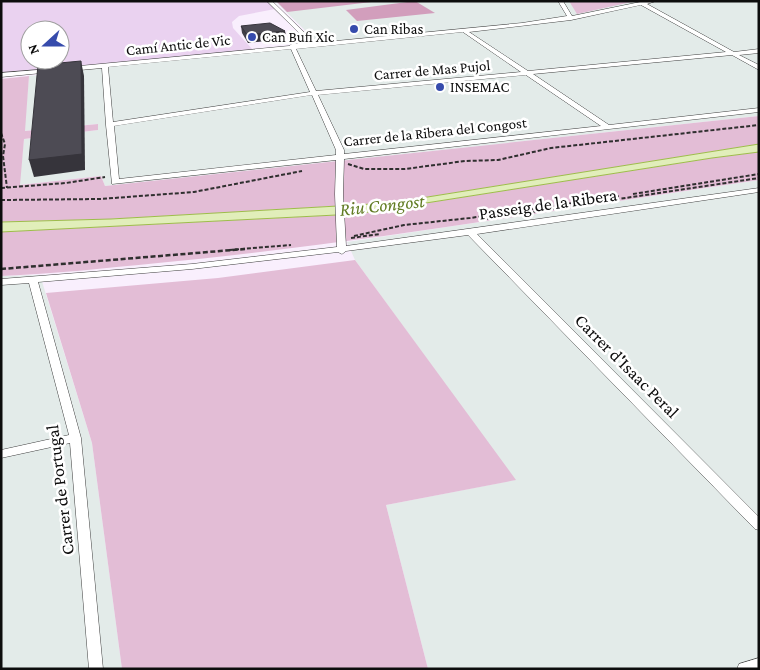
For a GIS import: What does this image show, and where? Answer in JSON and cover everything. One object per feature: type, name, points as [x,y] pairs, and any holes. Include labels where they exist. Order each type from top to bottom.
[{"type":"street","points":[[269,1],[313,44]]},
{"type":"street","points":[[560,1],[571,18]]},
{"type":"street","name":"Camí Antic de Vic","points":[[1,75],[571,18],[654,1]]},
{"type":"street","points":[[643,4],[759,68]]},
{"type":"street","points":[[463,30],[608,127]]},
{"type":"street","points":[[292,46],[340,150],[339,194],[342,251]]},
{"type":"street","name":"Carrer de Mas Pujol","points":[[109,125],[315,93],[759,51]]},
{"type":"street","points":[[105,66],[115,179]]},
{"type":"street","name":"Carrer de la Ribera del Congost","points":[[115,179],[340,158],[759,110]]},
{"type":"street","name":"Passeig de la Ribera","points":[[1,282],[200,267],[342,251],[759,190]]},
{"type":"street","name":"Carrer d'Isaac Peral","points":[[470,232],[759,525]]},
{"type":"street","name":"Carrer de Portugal","points":[[33,280],[75,438],[96,669]]},
{"type":"street","points":[[1,454],[75,438]]},
{"type":"street","points":[[744,669],[759,666]]},
{"type":"path","points":[[340,158],[359,168],[406,169],[465,161],[498,160],[551,148],[759,125]]},
{"type":"path","points":[[2,134],[5,144],[3,156],[7,188]]},
{"type":"path","points":[[1,200],[100,199],[194,192],[309,169]]},
{"type":"path","points":[[396,232],[348,238],[404,226],[470,218],[759,174]]},
{"type":"path","points":[[444,225],[759,178]]},
{"type":"path","points":[[1,188],[115,179]]},
{"type":"path","points":[[1,269],[293,245]]},
{"type":"shaded area","points":[[1,1],[267,1],[275,9],[239,16],[232,22],[233,28],[253,50],[70,68],[70,20],[20,20],[20,70],[51,70],[1,75]]},
{"type":"shaded area","points":[[275,1],[759,1],[759,116],[105,186],[101,176],[19,185],[24,139],[98,130],[97,124],[24,131],[29,76],[318,43]]},
{"type":"shaded area","points":[[276,1],[380,1],[287,12]]},
{"type":"shaded area","points":[[415,1],[435,13],[357,21],[346,10]]},
{"type":"shaded area","points":[[569,1],[636,1],[577,14]]},
{"type":"shaded area","points":[[29,76],[25,131],[98,124],[98,130],[24,139],[20,185],[101,176],[105,186],[759,116],[759,144],[390,203],[110,219],[1,222],[1,79]]},
{"type":"shaded area","points":[[759,152],[759,180],[309,246],[99,269],[1,276],[1,232],[356,214]]},
{"type":"shaded area","points":[[759,180],[759,669],[428,669],[386,505],[515,480],[355,260],[347,242]]},
{"type":"shaded area","points":[[355,260],[516,480],[386,505],[428,669],[122,669],[92,443],[46,293],[218,278]]},
{"type":"shaded area","points":[[40,275],[92,443],[122,669],[1,669],[1,276]]},
{"type":"water","name":"Riu Congost","points":[[759,144],[759,152],[356,214],[1,232],[1,222],[111,219],[390,203]]},
{"type":"building","points":[[270,23],[285,31],[247,35],[241,26]]},
{"type":"building","points":[[81,61],[82,154],[29,160],[38,70],[70,70],[70,62]]},
{"type":"place","name":"Can Ribas","points":[[354,29]]},
{"type":"place","name":"Can Bufi Xic","points":[[252,37]]},
{"type":"place","name":"INSEMAC","points":[[440,87]]}]
